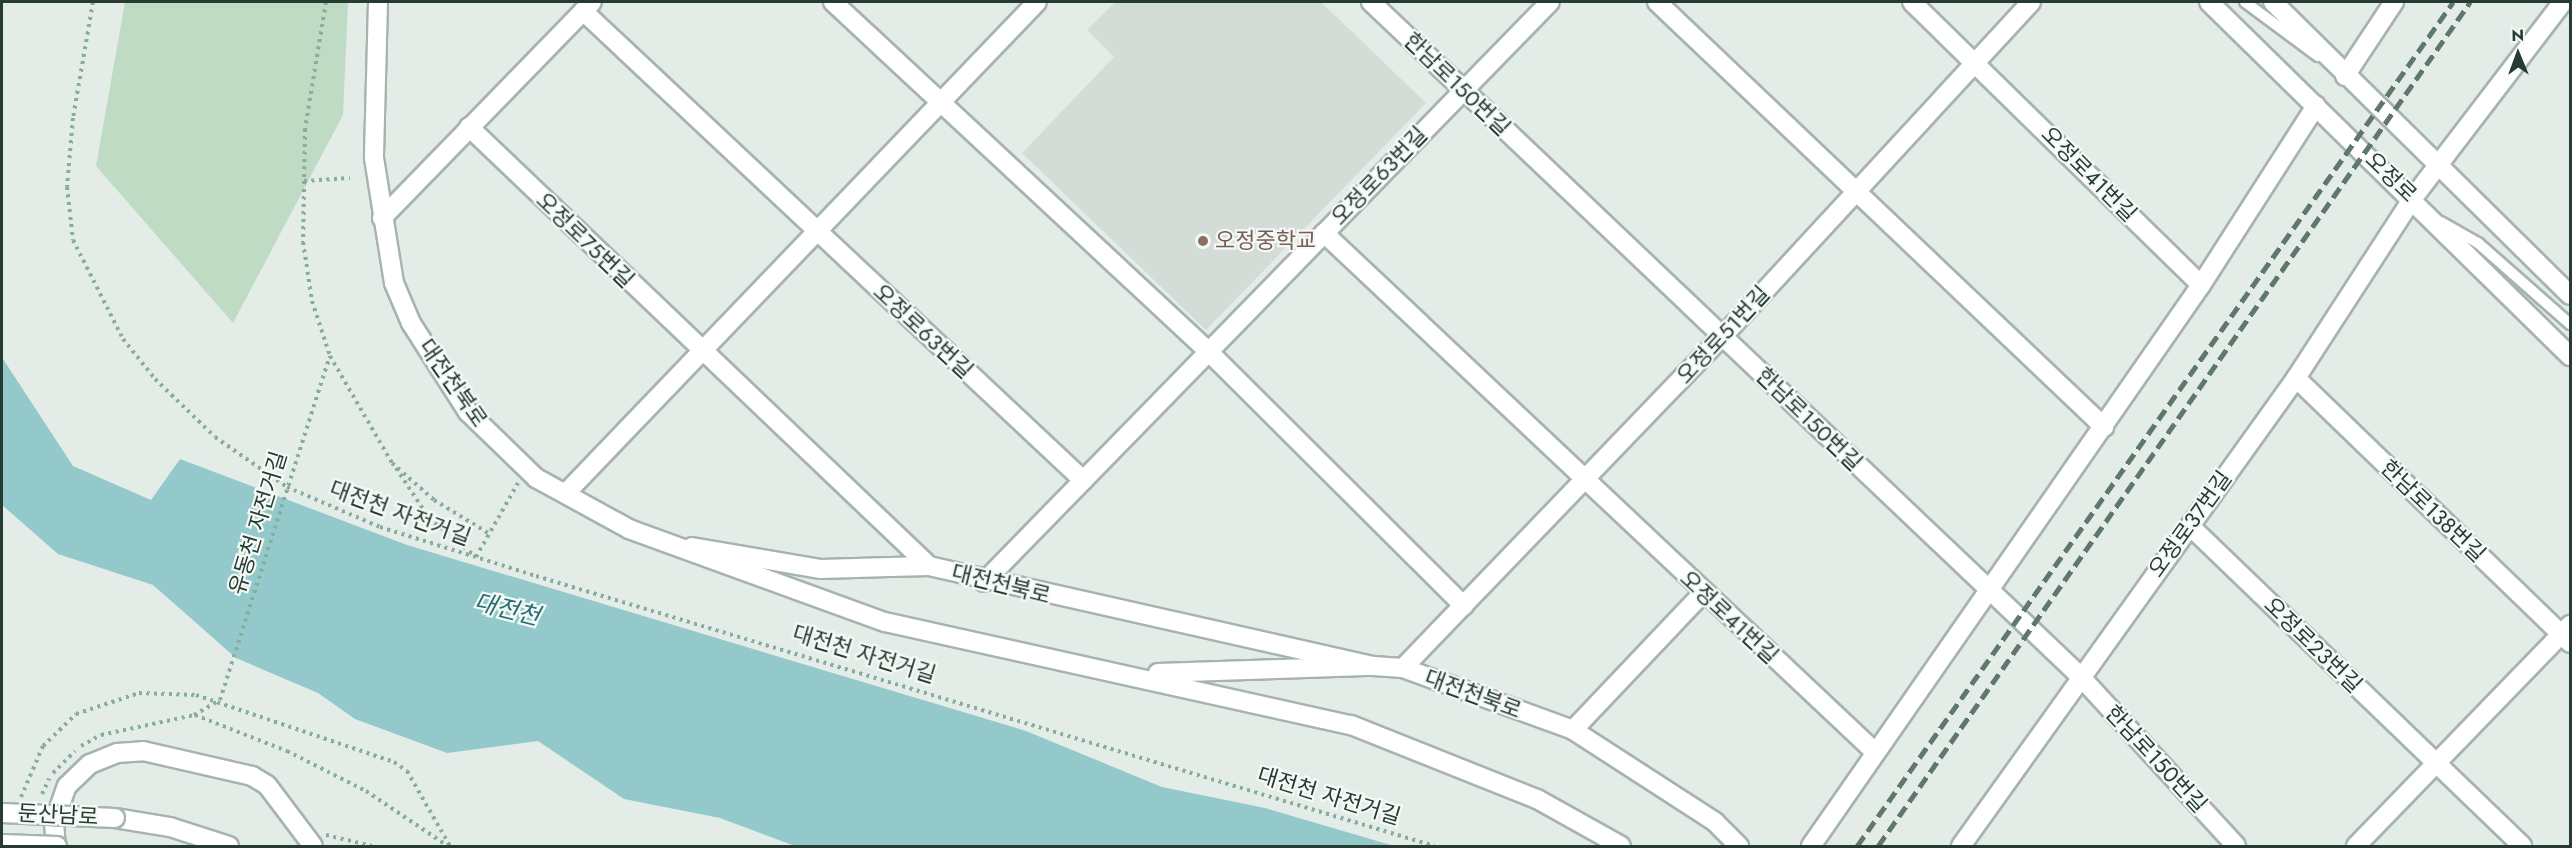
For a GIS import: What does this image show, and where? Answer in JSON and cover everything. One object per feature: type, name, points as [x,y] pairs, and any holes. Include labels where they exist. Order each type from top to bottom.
[{"type":"street","name":"대전천북로","points":[[378,2],[374,159],[394,283],[411,323],[468,412],[526,470],[566,493],[666,543],[821,569],[930,566],[984,582],[1373,666],[1403,668],[1573,730],[1715,822],[1739,846]]},
{"type":"street","points":[[833,2],[1209,351],[1464,606]]},
{"type":"street","points":[[566,493],[1036,2]]},
{"type":"street","name":"한남로150번길","points":[[1371,2],[2079,675],[2236,846]]},
{"type":"street","name":"오정로63번길","points":[[984,582],[1550,2]]},
{"type":"street","points":[[1658,2],[2103,427]]},
{"type":"street","points":[[1911,2],[1977,63]]},
{"type":"street","name":"오정로51번길","points":[[1403,668],[1723,336],[2031,2]]},
{"type":"street","name":"오정로","points":[[2209,2],[2413,198],[2571,356]]},
{"type":"street","name":"오정로","points":[[2273,2],[2439,170],[2571,295]]},
{"type":"street","points":[[2345,76],[2394,2]]},
{"type":"street","name":"오정로37번길","points":[[1962,846],[2079,675],[2296,378],[2413,198],[2439,170],[2563,2]]},
{"type":"street","points":[[382,218],[587,6],[816,232]]},
{"type":"street","name":"오정로41번길","points":[[1977,63],[2201,285]]},
{"type":"street","points":[[1811,846],[2201,285],[2316,106]]},
{"type":"street","name":"오정로75번길","points":[[469,128],[701,352],[930,566]]},
{"type":"street","name":"오정로63번길","points":[[816,232],[1083,480]]},
{"type":"street","points":[[1324,233],[1587,478]]},
{"type":"street","name":"한남로138번길","points":[[2296,378],[2568,634]]},
{"type":"street","name":"오정로41번길","points":[[1587,478],[1703,593],[1875,752]]},
{"type":"street","name":"오정로23번길","points":[[2190,526],[2522,846]]},
{"type":"street","points":[[666,543],[885,622],[1132,674],[1351,725],[1538,799],[1622,846]]},
{"type":"street","points":[[1573,730],[1703,593]]},
{"type":"street","points":[[2356,846],[2568,634]]},
{"type":"street","points":[[1132,674],[1373,666]]},
{"type":"street","points":[[56,846],[54,823],[67,786],[90,764],[117,753],[143,751],[252,776],[267,785],[316,840]]},
{"type":"street","name":"둔산남로","points":[[10,810],[115,818],[170,827],[229,846]]},
{"type":"street","name":"둔산남로","points":[[2,844],[56,846]]},
{"type":"lane","points":[[2245,2],[2345,76]]},
{"type":"lane","points":[[2428,214],[2478,243],[2571,324]]},
{"type":"path","name":"대전천 자전거길","points":[[93,2],[73,118],[67,187],[73,240],[123,339],[155,379],[215,437],[287,487],[380,527],[1434,846]]},
{"type":"path","points":[[326,2],[305,129],[303,242],[312,301],[330,356],[392,463],[429,518],[476,557],[526,470]]},
{"type":"path","points":[[304,181],[350,178]]},
{"type":"path","name":"유동천 자전거길","points":[[220,700],[330,356]]},
{"type":"path","points":[[392,463],[434,500],[488,533]]},
{"type":"path","points":[[10,810],[43,746],[76,714],[139,693],[220,700],[239,713],[394,762],[408,771],[450,846]]},
{"type":"path","points":[[194,715],[286,751],[366,791],[450,846]]},
{"type":"path","points":[[316,840],[372,846]]},
{"type":"shaded area","name":"오정중학교","points":[[1115,2],[1321,2],[1426,103],[1206,330],[1022,153],[1114,57],[1087,30]]},
{"type":"green space","points":[[125,2],[348,2],[343,115],[233,323],[96,166]]},
{"type":"water","name":"대전천","points":[[2,326],[3,359],[73,466],[151,500],[180,459],[407,545],[1026,731],[1162,787],[1265,808],[1394,846],[795,846],[720,818],[624,799],[538,741],[447,753],[355,719],[318,693],[236,658],[153,585],[58,554],[2,505]]},
{"type":"railway","points":[[1857,846],[2453,2]]},
{"type":"railway","points":[[1878,846],[2470,2]]},
{"type":"place","name":"오정중학교","points":[[1203,241]]}]
